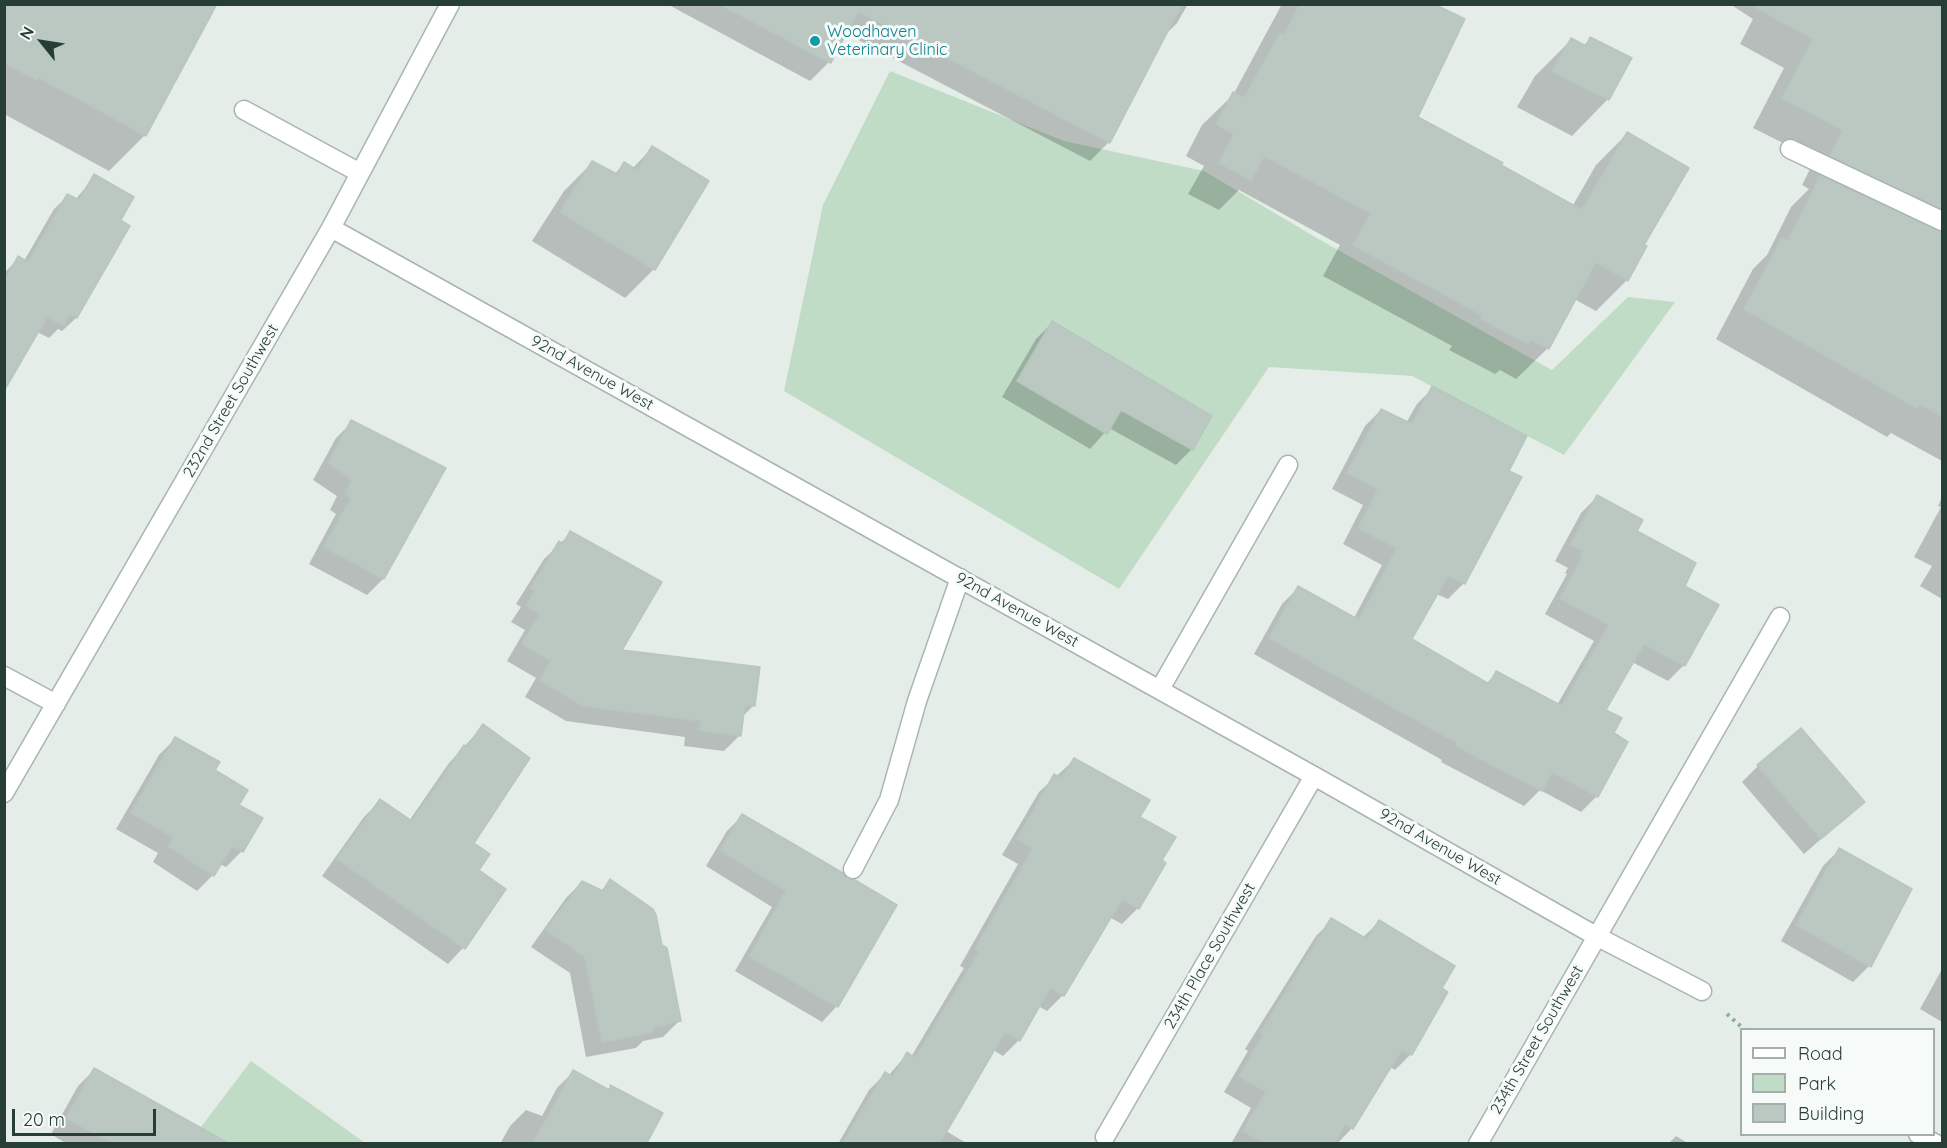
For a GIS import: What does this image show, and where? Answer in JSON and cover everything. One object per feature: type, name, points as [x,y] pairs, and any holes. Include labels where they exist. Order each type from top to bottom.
[{"type":"street","name":"232nd Street Southwest","points":[[4,793],[331,228],[450,4]]},
{"type":"street","points":[[243,110],[360,173]]},
{"type":"street","points":[[1790,149],[1942,221]]},
{"type":"street","name":"92nd Avenue West","points":[[331,228],[1160,689],[1596,936],[1702,991]]},
{"type":"street","points":[[1160,689],[1288,465]]},
{"type":"street","points":[[853,869],[890,800],[917,701],[960,578]]},
{"type":"street","name":"234th Street Southwest","points":[[1478,1143],[1780,617]]},
{"type":"street","points":[[4,676],[56,704]]},
{"type":"street","name":"234th Place Southwest","points":[[1105,1137],[1314,776]]},
{"type":"street","points":[[1922,1136],[1936,1143]]},
{"type":"green space","points":[[890,71],[1064,141],[1204,171],[1315,237],[1552,370],[1628,297],[1675,302],[1564,455],[1412,376],[1269,367],[1119,589],[784,391],[823,205]]},
{"type":"green space","points":[[251,1061],[365,1143],[188,1144]]},
{"type":"building","points":[[4,4],[217,4],[146,136],[38,77],[37,80],[4,63]]},
{"type":"building","points":[[719,4],[1182,4],[1110,143],[858,11],[831,63]]},
{"type":"building","points":[[1300,4],[1434,4],[1465,19],[1418,117],[1503,163],[1501,165],[1582,210],[1627,132],[1689,168],[1644,245],[1647,246],[1628,281],[1596,262],[1549,349],[1530,339],[1528,344],[1480,318],[1482,315],[1353,245],[1371,213],[1264,156],[1251,180],[1219,163],[1234,134],[1216,124],[1233,92],[1244,98],[1280,33],[1284,35]]},
{"type":"building","points":[[1750,4],[1942,4],[1942,209],[1830,156],[1843,130],[1782,98],[1813,39]]},
{"type":"building","points":[[1590,37],[1632,58],[1609,100],[1552,71],[1571,38],[1586,46]]},
{"type":"building","points":[[652,146],[709,181],[655,270],[560,212],[592,161],[617,174],[624,162],[637,170]]},
{"type":"building","points":[[94,174],[134,197],[121,220],[130,226],[77,318],[69,314],[64,326],[47,317],[4,391],[4,282],[18,256],[28,262],[67,194],[79,200]]},
{"type":"building","points":[[1820,176],[1942,232],[1942,416],[1920,404],[1917,408],[1744,309],[1782,238],[1788,241]]},
{"type":"building","points":[[1052,321],[1212,416],[1193,450],[1121,410],[1107,434],[1017,381]]},
{"type":"building","points":[[1432,386],[1527,436],[1509,471],[1522,477],[1465,584],[1448,576],[1412,639],[1489,684],[1496,671],[1562,706],[1609,625],[1560,598],[1582,558],[1580,556],[1583,551],[1570,545],[1597,495],[1643,520],[1637,531],[1696,563],[1685,586],[1719,605],[1685,666],[1644,644],[1606,710],[1622,718],[1614,733],[1628,742],[1598,797],[1552,772],[1542,791],[1456,746],[1457,743],[1269,638],[1298,586],[1359,620],[1397,548],[1358,528],[1378,489],[1347,473],[1381,409],[1412,424]]},
{"type":"building","points":[[351,420],[446,468],[384,579],[324,547],[351,498],[345,494],[352,480],[328,463]]},
{"type":"building","points":[[570,531],[662,582],[622,650],[760,667],[755,706],[745,705],[741,736],[699,730],[701,721],[583,706],[540,680],[551,661],[522,644],[540,614],[526,606],[535,590],[531,588],[559,541],[563,544]]},
{"type":"building","points":[[483,724],[530,758],[474,843],[490,854],[479,870],[506,889],[465,949],[337,859],[380,799],[412,821],[464,745],[467,747]]},
{"type":"building","points":[[1801,728],[1865,802],[1821,839],[1757,765]]},
{"type":"building","points":[[175,737],[220,762],[215,770],[248,790],[239,805],[263,818],[243,852],[232,846],[214,876],[168,846],[173,837],[131,813]]},
{"type":"building","points":[[1074,758],[1150,800],[1140,817],[1176,837],[1162,860],[1166,863],[1139,909],[1122,899],[1064,996],[1050,988],[1020,1041],[1005,1032],[940,1143],[843,1143],[885,1072],[893,1077],[907,1052],[915,1058],[979,952],[975,949],[1033,848],[1017,839],[1054,774],[1062,778]]},
{"type":"building","points":[[742,814],[843,873],[847,879],[855,880],[897,905],[838,1007],[749,956],[786,891],[720,850]]},
{"type":"building","points":[[1839,848],[1912,889],[1871,967],[1796,925]]},
{"type":"building","points":[[610,879],[653,909],[656,915],[662,945],[667,948],[681,1021],[653,1027],[653,1032],[602,1042],[585,957],[546,930],[582,881],[603,891]]},
{"type":"building","points":[[1331,918],[1367,939],[1379,920],[1455,966],[1442,988],[1448,992],[1412,1055],[1402,1049],[1353,1129],[1345,1124],[1334,1143],[1264,1143],[1243,1131],[1266,1092],[1239,1076],[1263,1035],[1260,1033]]},
{"type":"building","points":[[94,1068],[228,1143],[112,1143],[66,1118]]},
{"type":"building","points":[[573,1070],[611,1091],[610,1085],[663,1113],[647,1143],[533,1143]]},
{"type":"place","name":"Woodhaven Veterinary Clinic","points":[[815,41]]}]
